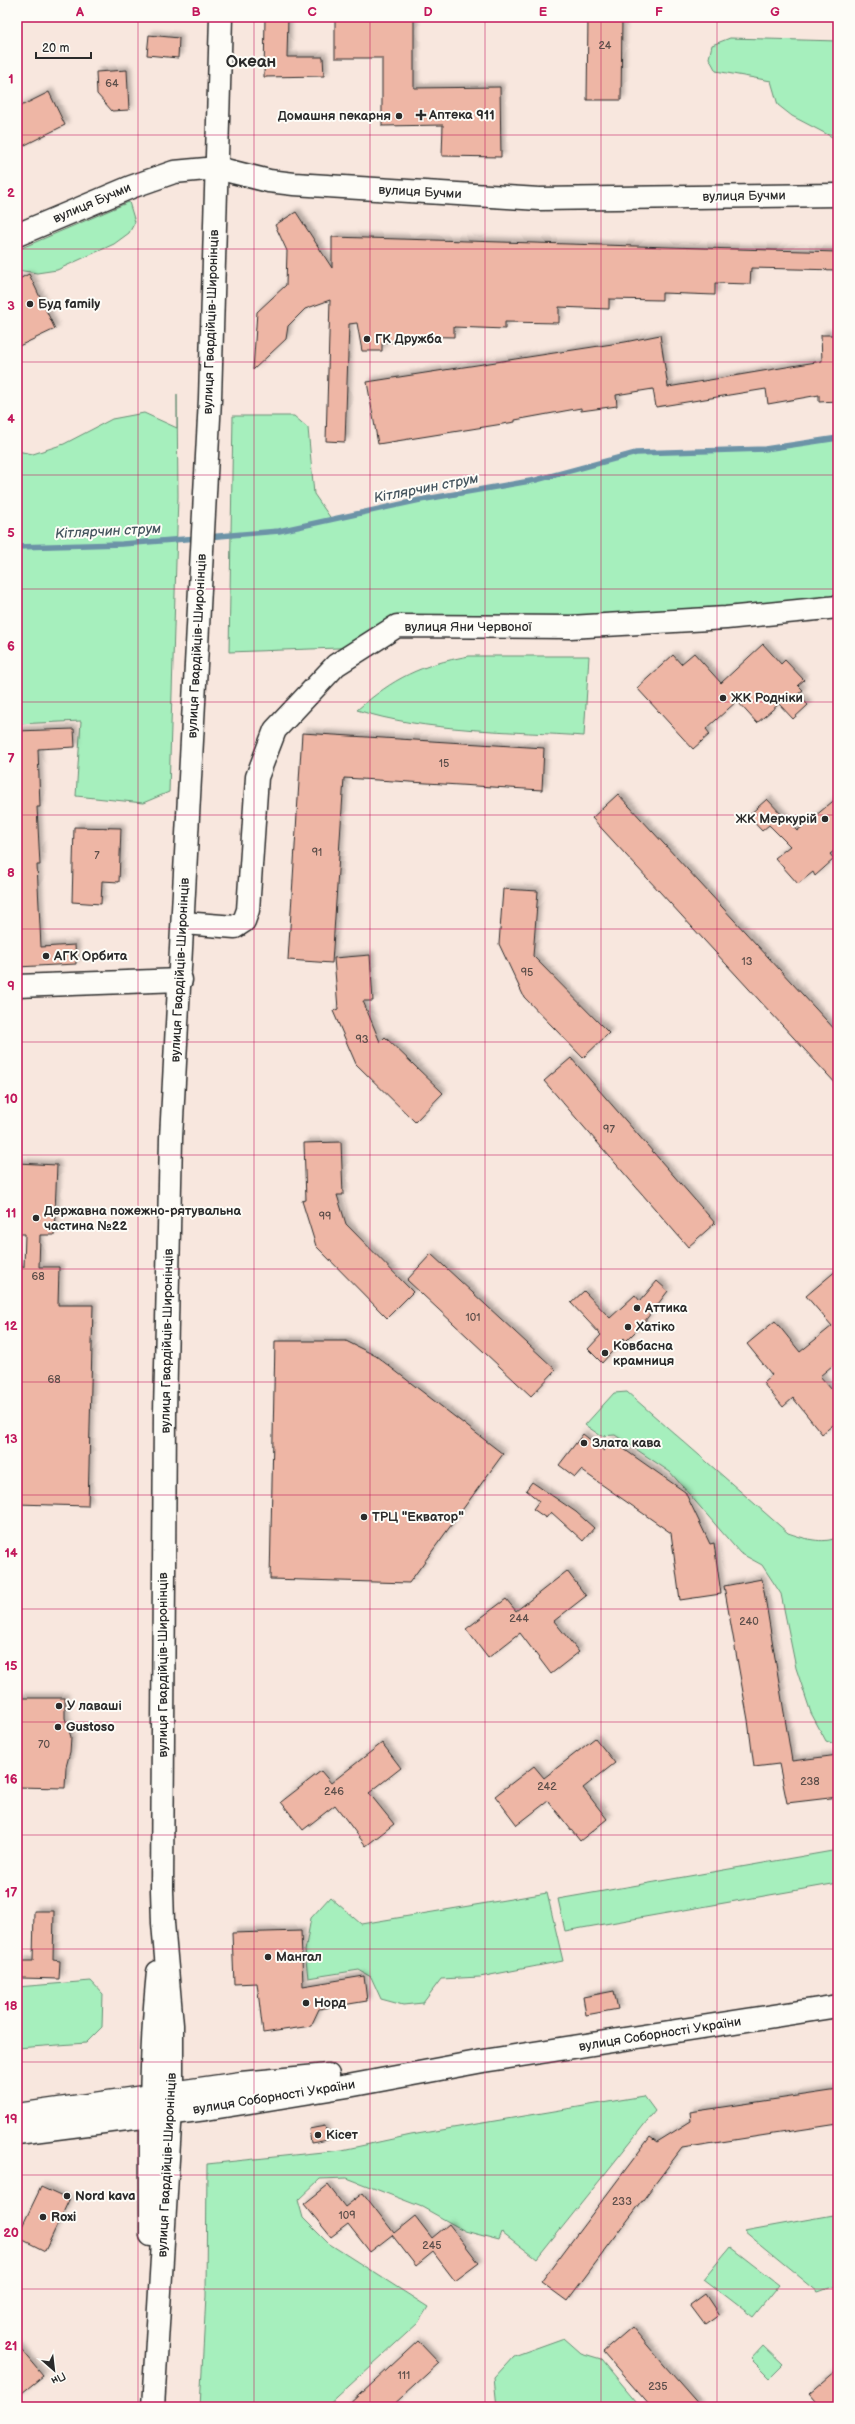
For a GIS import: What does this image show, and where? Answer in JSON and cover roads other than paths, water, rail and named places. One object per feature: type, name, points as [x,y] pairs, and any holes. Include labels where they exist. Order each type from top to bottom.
[{"type":"street","name":"вулиця Гвардійців-Широнінців","points":[[152,2407],[161,2105],[152,2027],[163,1923],[165,1413],[171,1138],[181,980],[182,923],[210,398],[221,17]]},
{"type":"street","name":"вулиця Бучми","points":[[17,235],[131,187],[174,172],[217,168],[269,181],[294,184],[539,199],[838,195]]},
{"type":"street","name":"вулиця Яни Червоної","points":[[182,923],[235,927],[244,921],[248,910],[257,777],[275,730],[336,665],[397,626],[570,627],[726,618],[838,607]]},
{"type":"street","points":[[17,986],[181,980]]},
{"type":"street","name":"вулиця Соборності України","points":[[17,2115],[161,2105],[348,2086],[483,2061],[838,2006]]},
{"type":"street","name":"вулиця Соборності України","points":[[17,2133],[161,2105]]},
{"type":"waterway","name":"Кітлярчин струм","points":[[207,537],[279,531],[420,500],[536,480],[636,453],[765,449],[838,438]]},
{"type":"waterway","name":"Кітлярчин струм","points":[[17,547],[122,544],[198,538]]},
{"type":"place","name":"Аптека 911","points":[[421,115]]},
{"type":"place","name":"Домашня пекарня","points":[[399,116]]},
{"type":"place","name":"Буд family","points":[[30,304]]},
{"type":"place","name":"ГК Дружба","points":[[367,339]]},
{"type":"place","name":"ЖК Родніки","points":[[723,698]]},
{"type":"place","name":"ЖК Меркурій","points":[[825,819]]},
{"type":"place","name":"АГК Орбита","points":[[46,956]]},
{"type":"place","name":"Державна пожежно-рятувальна частина №22","points":[[36,1218]]},
{"type":"place","name":"Аттика","points":[[637,1308]]},
{"type":"place","name":"Хатіко","points":[[628,1327]]},
{"type":"place","name":"Ковбасна крамниця","points":[[605,1353]]},
{"type":"place","name":"Злата кава","points":[[584,1443]]},
{"type":"place","name":"ТРЦ \"Екватор\"","points":[[364,1517]]},
{"type":"place","name":"У лаваші","points":[[59,1706]]},
{"type":"place","name":"Gustoso","points":[[58,1727]]},
{"type":"place","name":"Мангал","points":[[268,1957]]},
{"type":"place","name":"Норд","points":[[306,2003]]},
{"type":"place","name":"Кісет","points":[[318,2135]]},
{"type":"place","name":"Nord kava","points":[[67,2196]]},
{"type":"place","name":"Roxi","points":[[43,2217]]},
{"type":"district","name":"Океан","points":[[251,62]]}]
